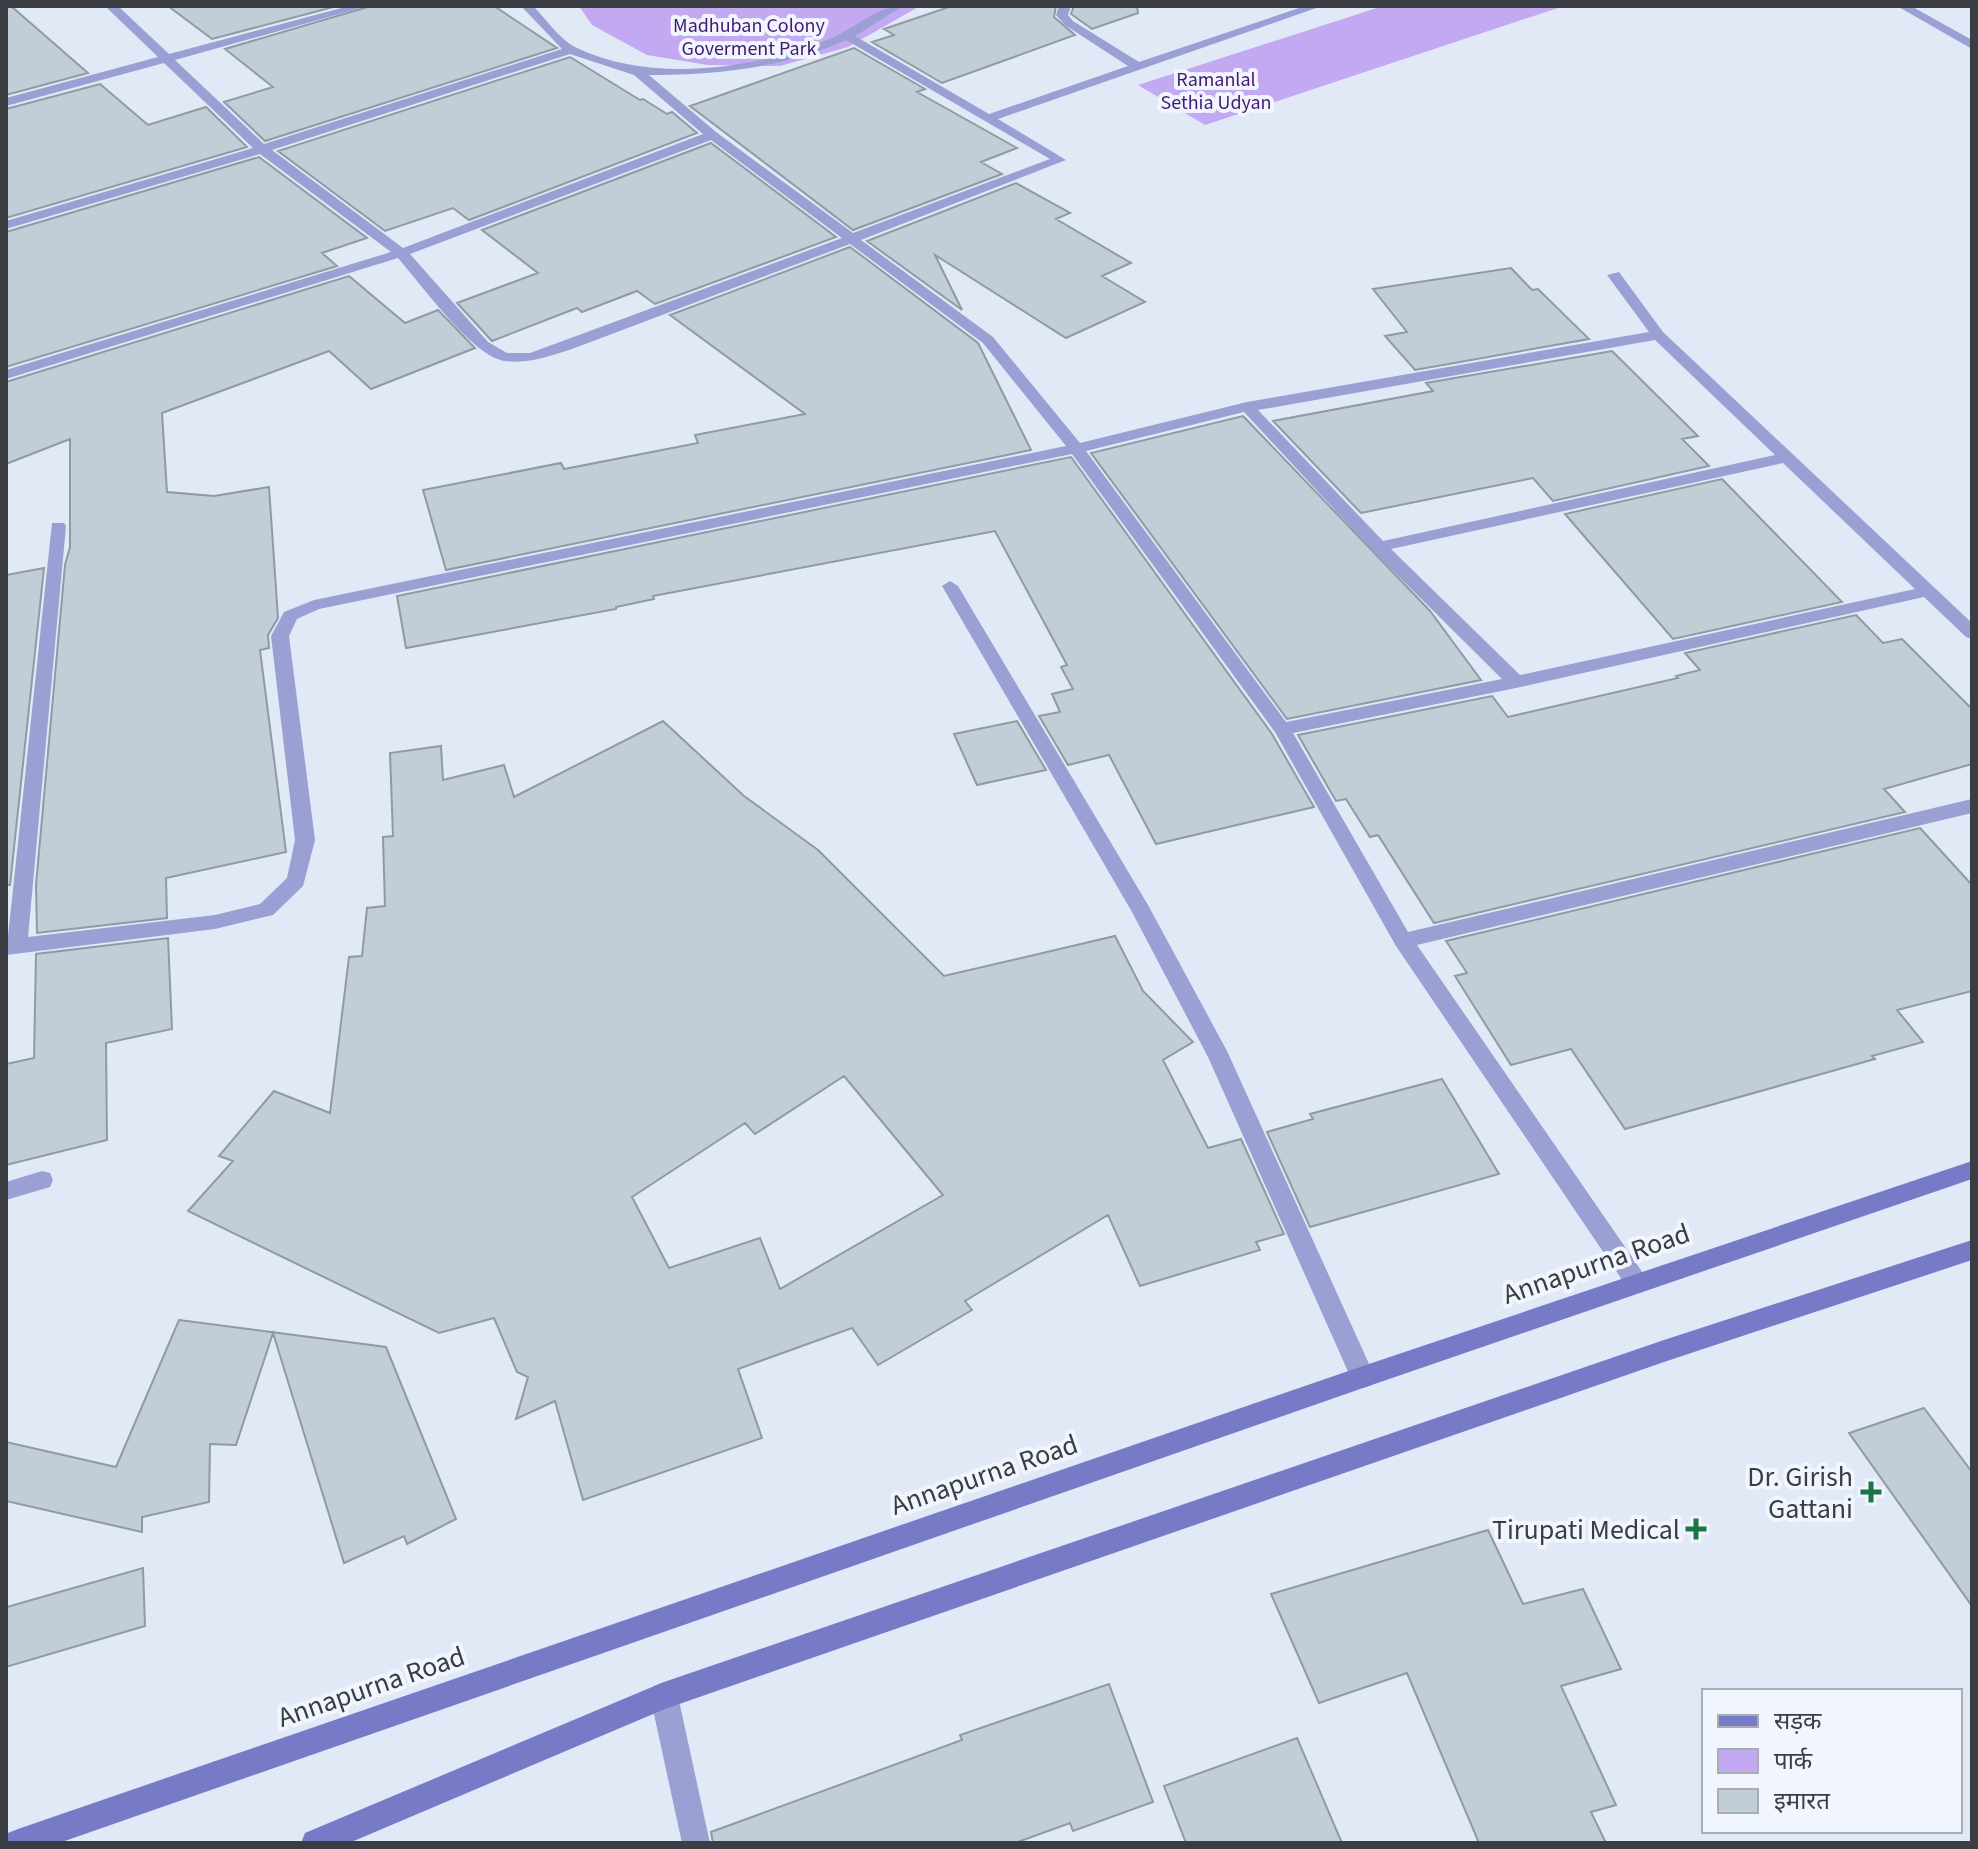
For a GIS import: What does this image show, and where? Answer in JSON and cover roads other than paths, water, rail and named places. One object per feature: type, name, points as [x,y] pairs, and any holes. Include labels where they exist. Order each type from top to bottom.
[{"type":"main road","name":"Annapurna Road","points":[[18,1843],[1363,1377],[1972,1170]]},
{"type":"main road","points":[[315,1843],[664,1696],[1664,1351],[1972,1250]]},
{"type":"street","points":[[111,6],[262,149],[401,253],[483,345],[504,357],[531,357],[582,340],[1060,160],[845,35]]},
{"type":"street","points":[[6,102],[362,6]]},
{"type":"street","points":[[527,6],[570,50],[638,72],[703,73],[795,56],[845,35],[897,6]]},
{"type":"street","points":[[1065,6],[1062,15],[1069,23],[1138,67]]},
{"type":"street","points":[[988,118],[1316,6]]},
{"type":"street","points":[[1903,6],[1972,45]]},
{"type":"street","points":[[6,225],[262,149],[570,50]]},
{"type":"street","points":[[638,72],[712,135],[988,340],[1076,449],[1282,729],[1403,941],[1637,1283]]},
{"type":"street","points":[[6,375],[401,253],[712,135]]},
{"type":"street","points":[[1614,275],[1658,335],[1972,633]]},
{"type":"street","points":[[58,526],[11,946],[215,922],[266,910],[296,881],[305,840],[280,636],[290,616],[314,605],[1076,449],[1247,407],[1658,335]]},
{"type":"street","points":[[1247,407],[1379,547],[1516,682]]},
{"type":"street","points":[[1379,547],[1787,457]]},
{"type":"street","points":[[950,586],[1141,910],[1212,1044],[1363,1377]]},
{"type":"street","points":[[1282,729],[1516,682],[1929,591]]},
{"type":"street","points":[[1403,941],[1972,806]]},
{"type":"street","points":[[6,1191],[42,1180]]},
{"type":"street","points":[[664,1696],[696,1843]]},
{"type":"place","name":"Dr. Girish Gattani","points":[[1871,1492]]},
{"type":"place","name":"Tirupati Medical","points":[[1696,1529]]},
{"type":"park label","name":"Madhuban Colony Goverment Park","points":[[749,36]]},
{"type":"park label","name":"Ramanlal Sethia Udyan","points":[[1216,90]]}]
